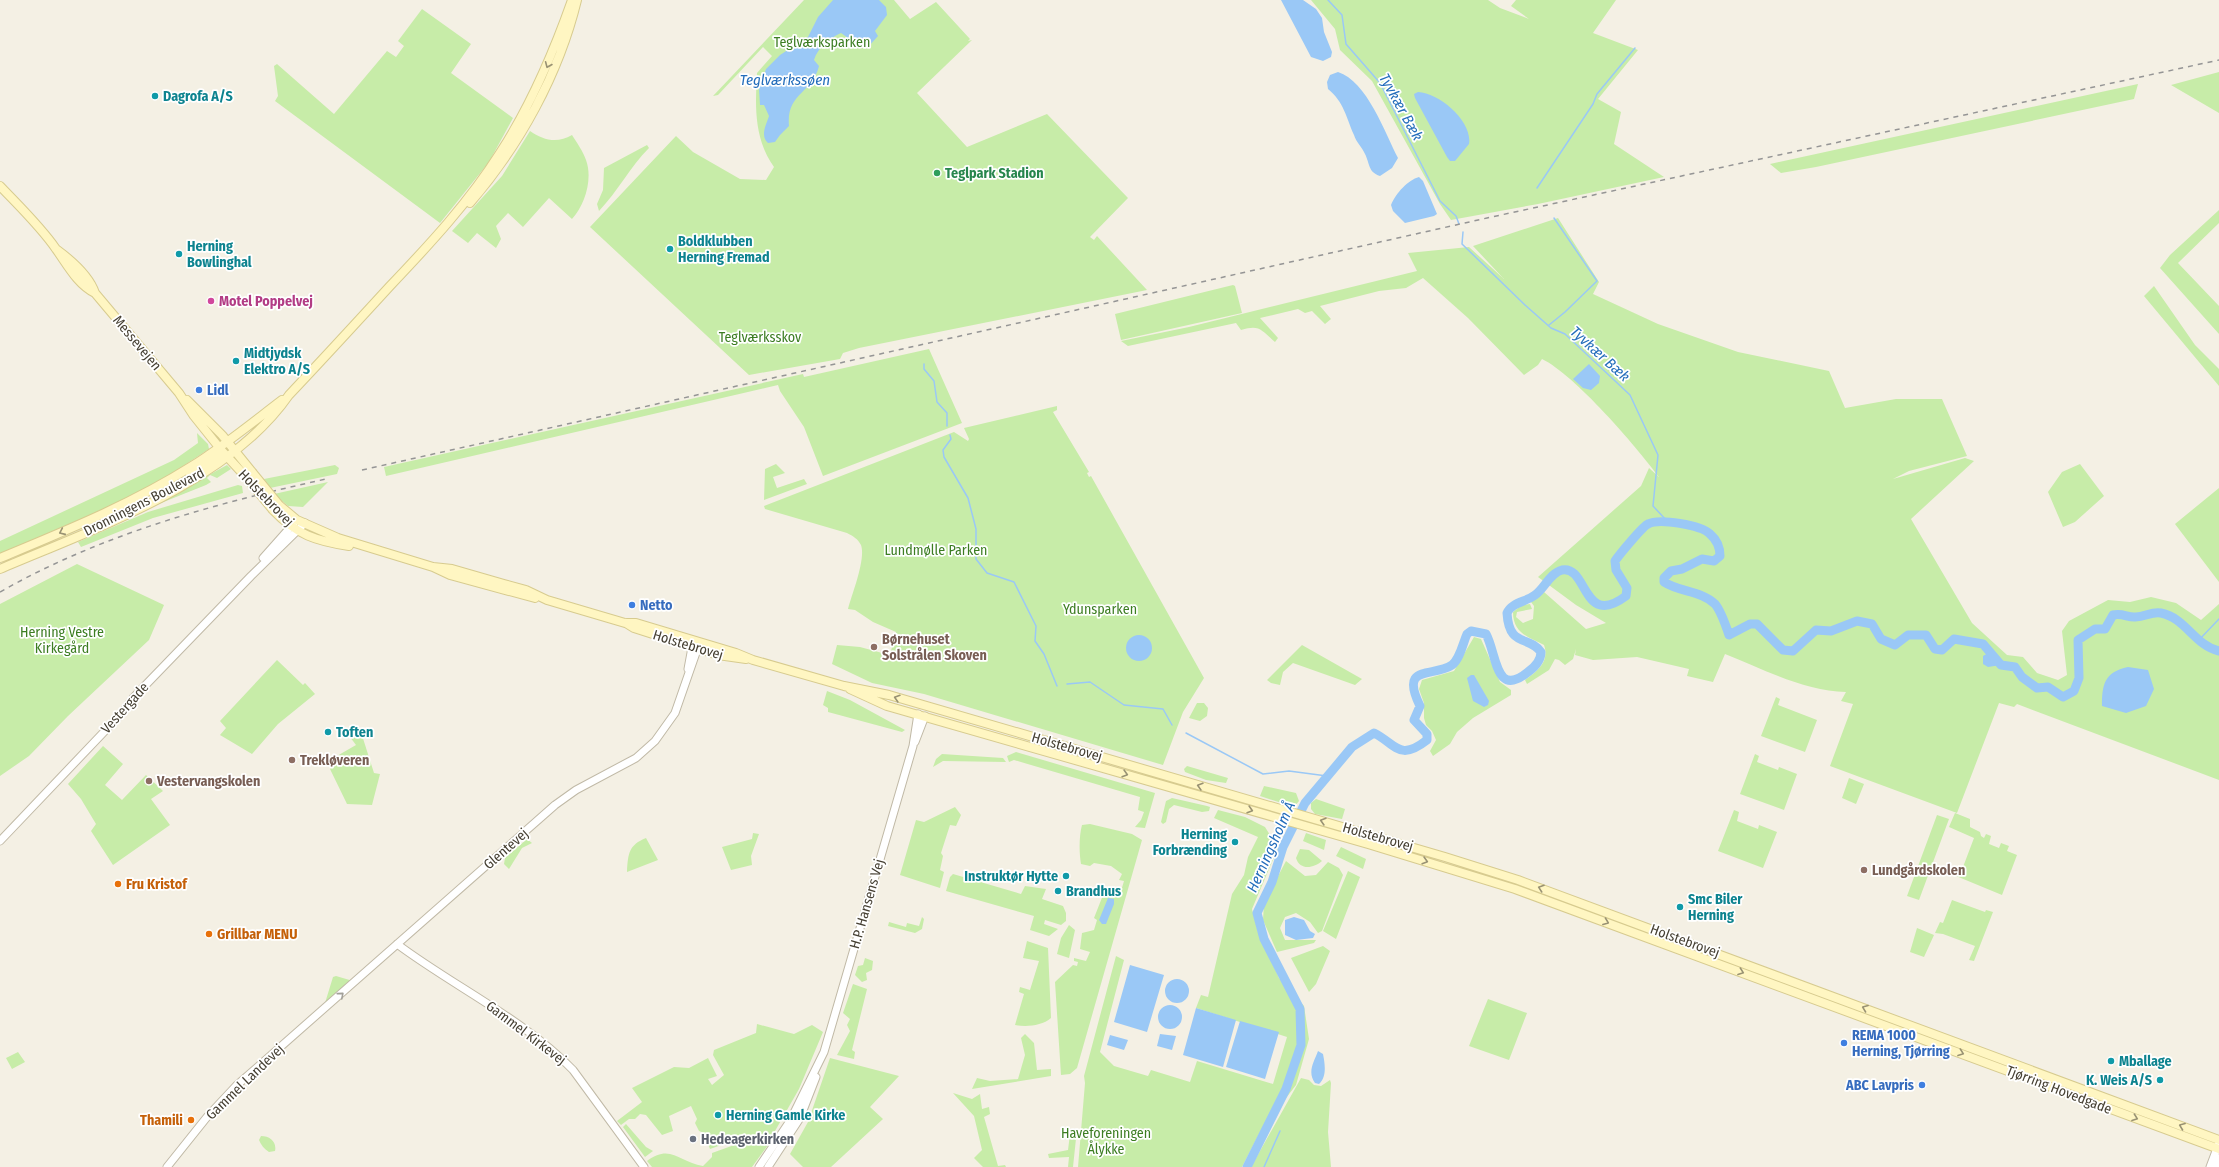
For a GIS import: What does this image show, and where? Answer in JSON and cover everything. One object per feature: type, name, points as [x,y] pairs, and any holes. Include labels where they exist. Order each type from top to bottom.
[{"type":"main road","name":"Dronningens Boulevard","points":[[433,241],[485,176],[511,135],[542,78],[572,0]]},
{"type":"main road","name":"Dronningens Boulevard","points":[[0,558],[111,510],[227,449],[276,414],[289,395],[433,241],[455,220],[490,180],[516,140],[553,71],[567,36],[578,0]]},
{"type":"main road","name":"Messevejen","points":[[0,186],[56,248],[69,258],[89,286],[180,393],[200,411],[227,449]]},
{"type":"main road","name":"Messevejen","points":[[180,393],[188,407],[227,449]]},
{"type":"main road","name":"Dronningens Boulevard","points":[[0,569],[108,522],[176,489],[260,422],[270,409],[289,395]]},
{"type":"main road","name":"Holstebrovej","points":[[227,449],[276,507],[298,525],[322,541],[366,548]]},
{"type":"main road","name":"Holstebrovej","points":[[298,525],[366,548],[433,567],[450,575],[531,598],[544,599],[625,623],[636,623],[696,645],[718,655],[753,660]]},
{"type":"main road","name":"Holstebrovej","points":[[696,645],[736,653],[753,660],[844,686],[887,706],[974,720],[1310,817],[1518,880],[1902,1022]]},
{"type":"main road","name":"Holstebrovej","points":[[922,712],[1445,867],[1551,902],[1898,1030]]},
{"type":"main road","name":"Tjørring Hovedgade","points":[[1902,1022],[2218,1145]]},
{"type":"main road","name":"Tjørring Hovedgade","points":[[1898,1030],[2218,1145]]},
{"type":"street","name":"Vestergade","points":[[0,841],[122,712],[133,698],[251,576],[259,563],[298,525]]},
{"type":"street","name":"Glentevej","points":[[312,1020],[555,805],[576,790],[624,765],[646,750],[662,734],[675,713],[688,676],[696,645]]},
{"type":"street","name":"H.P. Hansens Vej","points":[[759,1167],[790,1121],[820,1061],[831,1032],[922,712]]},
{"type":"street","name":"Gammel Kirkevej","points":[[398,944],[528,1032],[561,1057],[573,1070],[644,1167]]},
{"type":"street","name":"Gammel Landevej","points":[[167,1167],[207,1117],[231,1092],[312,1020]]},
{"type":"street","name":"H.P. Hansens Vej","points":[[768,1167],[800,1118],[814,1084],[820,1061]]},
{"type":"street","points":[[2210,1167],[2218,1145]]},
{"type":"street","points":[[2216,1167],[2219,1158]]},
{"type":"green space","name":"Teglpark Stadion","points":[[804,0],[894,0],[910,19],[936,2],[970,39],[968,41],[972,40],[917,93],[967,147],[1047,114],[1128,198],[1090,237],[1094,240],[1097,236],[1147,290],[859,348],[843,353],[840,359],[749,375],[590,227],[676,136],[693,152],[740,179],[766,180],[774,167],[767,156],[759,134],[756,110],[756,86],[757,73],[772,56],[763,47],[718,95],[713,96]]},
{"type":"green space","points":[[1311,0],[1488,0],[1500,8],[1529,19],[1511,6],[1516,0],[1616,0],[1593,33],[1638,50],[1598,99],[1621,112],[1614,144],[1664,177],[1538,204],[1451,220],[1440,204],[1372,81],[1340,50],[1335,29]]},
{"type":"green space","points":[[422,9],[471,44],[451,73],[513,118],[489,162],[440,223],[275,101],[278,96],[274,66],[277,64],[334,114],[387,51],[396,57],[404,46],[398,41]]},
{"type":"green space","points":[[2219,72],[2219,113],[2171,85]]},
{"type":"green space","points":[[2138,84],[2134,99],[1816,167],[1781,173],[1770,164]]},
{"type":"green space","points":[[530,131],[540,137],[550,140],[566,138],[572,135],[586,160],[589,175],[581,207],[572,219],[549,198],[523,227],[508,213],[496,226],[501,239],[496,248],[477,233],[468,243],[452,231],[502,176]]},
{"type":"green space","points":[[647,145],[649,148],[599,211],[597,204],[603,190],[604,168]]},
{"type":"green space","points":[[2219,210],[2219,223],[2178,263],[2219,306],[2219,334],[2160,268],[2170,255]]},
{"type":"green space","points":[[1558,218],[1599,282],[1593,294],[1658,324],[1738,352],[1829,371],[1845,408],[1896,399],[1942,399],[1967,456],[1909,471],[1893,479],[1965,458],[1974,461],[1911,519],[1972,623],[2007,655],[2023,657],[2037,673],[2058,680],[2067,675],[2062,631],[2069,621],[2108,600],[2130,602],[2151,597],[2176,603],[2201,620],[2219,604],[2219,780],[2017,704],[2014,707],[1999,703],[1957,813],[1830,766],[1853,704],[1841,701],[1846,692],[1830,691],[1799,683],[1725,654],[1713,682],[1687,676],[1689,669],[1637,657],[1593,660],[1575,655],[1576,649],[1573,659],[1565,665],[1559,660],[1555,659],[1549,670],[1527,684],[1525,680],[1541,666],[1544,661],[1544,645],[1527,637],[1519,630],[1514,619],[1513,612],[1522,605],[1530,604],[1532,609],[1517,612],[1516,617],[1523,623],[1533,619],[1534,606],[1531,602],[1544,592],[1586,629],[1606,623],[1576,605],[1538,577],[1641,486],[1649,468],[1659,477],[1621,430],[1587,395],[1556,367],[1542,359],[1538,365],[1524,375],[1468,318],[1423,278],[1406,288],[1379,291],[1320,306],[1331,319],[1325,324],[1312,311],[1305,313],[1298,309],[1260,318],[1278,338],[1275,342],[1260,329],[1247,328],[1241,330],[1236,323],[1128,346],[1121,341],[1189,327],[1417,271],[1408,253],[1469,247],[1504,279],[1473,246]]},
{"type":"green space","points":[[1233,285],[1235,286],[1242,313],[1121,340],[1115,314]]},
{"type":"green space","points":[[2154,286],[2195,345],[2219,369],[2219,386],[2144,296]]},
{"type":"green space","points":[[929,349],[962,423],[823,476],[804,427],[780,391],[778,385],[386,476],[384,467],[803,374],[804,377]]},
{"type":"green space","points":[[1057,406],[1057,410],[1053,412],[1089,472],[1087,473],[1089,477],[1091,476],[1204,678],[1183,712],[1163,765],[924,694],[872,683],[832,664],[837,645],[860,647],[886,654],[891,651],[896,632],[873,622],[855,610],[848,609],[862,559],[861,545],[855,538],[847,533],[765,509],[764,506],[954,432],[968,441],[969,439],[964,428]]},
{"type":"green space","points":[[197,433],[208,444],[209,449],[174,472],[120,502],[0,554],[0,541],[174,460],[198,443]]},
{"type":"green space","points":[[776,464],[785,473],[773,477],[777,488],[804,479],[807,484],[764,500],[765,469]]},
{"type":"green space","points":[[2080,464],[2104,496],[2075,522],[2063,527],[2048,492],[2062,472]]},
{"type":"green space","points":[[227,465],[231,469],[217,478],[210,475],[207,478],[211,482],[206,485],[151,507]]},
{"type":"green space","points":[[335,465],[339,468],[337,474],[270,488],[264,479]]},
{"type":"green space","points":[[328,482],[303,507],[288,506],[274,494]]},
{"type":"green space","points":[[238,485],[242,486],[243,493],[153,518],[81,547],[78,542],[148,512]]},
{"type":"green space","points":[[2219,488],[2219,582],[2175,524]]},
{"type":"green space","name":"Herning Vestre Kirkegård","points":[[77,564],[164,605],[149,640],[68,716],[29,756],[0,776],[0,604]]},
{"type":"green space","points":[[1474,637],[1481,639],[1500,682],[1511,690],[1511,695],[1473,718],[1457,732],[1450,744],[1433,756],[1430,751],[1436,740],[1432,731],[1426,725],[1424,718],[1424,703],[1419,689],[1422,680],[1454,671]]},
{"type":"green space","points":[[1302,645],[1362,679],[1355,685],[1293,663],[1283,672],[1280,685],[1271,683],[1267,680]]},
{"type":"green space","points":[[277,660],[303,685],[305,683],[315,694],[278,724],[252,754],[220,735],[226,728],[220,721]]},
{"type":"green space","points":[[827,691],[850,700],[905,730],[902,732],[828,712],[828,708],[823,705]]},
{"type":"green space","points":[[1776,697],[1780,699],[1778,705],[1817,720],[1805,752],[1761,736]]},
{"type":"green space","points":[[1197,703],[1204,703],[1208,708],[1207,716],[1200,721],[1189,718]]},
{"type":"green space","points":[[360,729],[374,773],[380,774],[372,805],[347,804],[330,769],[333,766],[330,760],[356,745],[350,737]]},
{"type":"green space","points":[[103,746],[123,764],[105,785],[122,800],[146,775],[163,791],[151,799],[170,825],[113,865],[91,831],[96,824],[81,799],[68,784]]},
{"type":"green space","points":[[1016,752],[1155,793],[1145,828],[1135,827],[1141,820],[1144,812],[1138,810],[1140,797],[1014,760],[1009,762],[1007,756]]},
{"type":"green space","points":[[942,754],[1003,758],[1006,762],[943,761],[933,767],[936,759]]},
{"type":"green space","points":[[1755,754],[1759,756],[1757,762],[1778,770],[1779,767],[1797,774],[1784,810],[1740,794]]},
{"type":"green space","points":[[1187,766],[1228,778],[1226,783],[1206,780],[1185,772],[1184,769]]},
{"type":"green space","points":[[1849,778],[1864,784],[1856,804],[1842,798]]},
{"type":"green space","points":[[1264,786],[1296,793],[1299,801],[1294,807],[1260,796]]},
{"type":"green space","points":[[1172,798],[1210,807],[1209,811],[1202,812],[1174,805],[1169,809],[1166,822],[1163,824],[1161,822],[1166,801]]},
{"type":"green space","points":[[1316,799],[1345,809],[1342,819],[1315,814],[1311,809],[1311,803]]},
{"type":"green space","points":[[955,807],[961,815],[956,826],[950,825],[941,853],[943,856],[940,870],[944,872],[940,888],[900,875],[916,820],[924,822]]},
{"type":"green space","name":"Haveforeningen Ålykke","points":[[1218,810],[1245,817],[1265,827],[1278,848],[1252,909],[1258,932],[1279,978],[1304,1006],[1309,1039],[1296,1085],[1260,1132],[1242,1167],[1078,1167],[1085,1083],[1084,1076],[1116,956],[1124,960],[1100,1052],[1114,1066],[1148,1076],[1151,1070],[1190,1082],[1197,1061],[1273,1084],[1287,1037],[1196,1008],[1201,995],[1208,997],[1232,894],[1244,875],[1248,857],[1258,837],[1214,818]]},
{"type":"green space","points":[[1734,810],[1739,812],[1737,821],[1758,829],[1759,825],[1777,832],[1763,868],[1718,851]]},
{"type":"green space","points":[[1955,813],[1970,819],[1970,827],[1980,832],[1981,836],[1984,838],[1986,834],[1991,836],[1989,844],[1999,848],[2001,843],[2009,846],[2007,851],[2017,855],[2002,895],[1956,876],[1959,866],[1963,867],[1974,838],[1949,827]]},
{"type":"green space","points":[[1937,815],[1949,819],[1919,900],[1907,896]]},
{"type":"green space","points":[[1090,824],[1132,834],[1142,840],[1077,1068],[1070,1074],[1061,1075],[1055,982],[1073,965],[1077,966],[1078,962],[1074,961],[1074,958],[1086,961],[1090,952],[1080,949],[1082,933],[1094,930],[1097,920],[1094,918],[1105,890],[1114,893],[1116,890],[1121,891],[1124,881],[1119,880],[1122,874],[1111,866],[1094,863],[1090,866],[1081,864],[1081,829],[1082,825]]},
{"type":"green space","points":[[753,833],[759,834],[751,856],[752,865],[731,870],[722,847],[752,839]]},
{"type":"green space","points":[[1306,833],[1326,840],[1324,850],[1303,841]]},
{"type":"green space","points":[[646,838],[658,860],[627,872],[630,850]]},
{"type":"green space","points":[[527,839],[532,843],[522,848],[509,869],[504,864],[505,858]]},
{"type":"green space","points":[[1341,847],[1366,859],[1363,869],[1336,856]]},
{"type":"green space","points":[[1300,849],[1309,850],[1322,861],[1311,867],[1304,867],[1296,858]]},
{"type":"green space","points":[[1286,861],[1305,876],[1316,875],[1328,862],[1339,868],[1343,875],[1322,931],[1318,933],[1310,922],[1296,913],[1285,917],[1280,928],[1285,940],[1316,940],[1314,943],[1277,952],[1263,920],[1264,903]]},
{"type":"green space","points":[[1348,871],[1360,877],[1336,939],[1323,931]]},
{"type":"green space","points":[[953,874],[1021,894],[1025,886],[1046,889],[1042,899],[1063,906],[1066,913],[1066,921],[1061,925],[1045,920],[1044,924],[1058,929],[1049,936],[1030,930],[1034,916],[946,891],[950,877]]},
{"type":"green space","points":[[1952,900],[1985,912],[1986,910],[1993,912],[1974,961],[1969,960],[1975,946],[1943,934],[1935,933],[1940,922],[1943,923]]},
{"type":"green space","points":[[922,917],[924,919],[922,929],[915,933],[888,926],[889,922],[906,927],[907,923],[919,926]]},
{"type":"green space","points":[[1069,925],[1075,930],[1069,958],[1057,954],[1061,938]]},
{"type":"green space","points":[[1917,928],[1934,935],[1924,957],[1910,952]]},
{"type":"green space","points":[[1027,941],[1048,948],[1051,1018],[1039,1024],[1019,1026],[1015,1025],[1024,994],[1019,992],[1020,987],[1030,990],[1039,961],[1023,958]]},
{"type":"green space","points":[[1323,946],[1330,951],[1316,984],[1309,992],[1291,958]]},
{"type":"green space","points":[[865,958],[873,961],[872,970],[866,973],[867,980],[862,982],[855,975],[858,966],[863,965]]},
{"type":"green space","points":[[336,976],[353,981],[325,1003],[333,977]]},
{"type":"green space","points":[[853,984],[867,989],[852,1050],[855,1052],[854,1059],[837,1055],[850,1031],[847,1025],[850,1019],[843,1013]]},
{"type":"green space","points":[[1488,999],[1527,1013],[1509,1060],[1469,1046]]},
{"type":"green space","points":[[757,1024],[794,1034],[812,1025],[823,1032],[799,1089],[771,1138],[747,1136],[710,1149],[704,1133],[699,1131],[695,1123],[697,1119],[691,1106],[669,1116],[673,1131],[662,1135],[646,1115],[640,1114],[635,1119],[629,1119],[621,1125],[617,1121],[642,1102],[632,1088],[674,1067],[689,1068],[708,1058],[717,1076],[708,1079],[712,1085],[724,1075],[713,1055],[714,1050],[756,1033]]},
{"type":"green space","points":[[1025,1034],[1034,1043],[1037,1070],[1051,1069],[1051,1076],[972,1089],[977,1078],[990,1081],[1018,1079],[1025,1055],[1021,1038]]},
{"type":"green space","points":[[18,1052],[25,1062],[12,1069],[6,1058]]},
{"type":"green space","points":[[830,1058],[899,1076],[870,1107],[883,1119],[831,1167],[803,1167],[790,1154],[808,1122]]},
{"type":"green space","points":[[1301,1078],[1309,1080],[1314,1085],[1321,1086],[1330,1080],[1328,1132],[1331,1167],[1251,1167]]},
{"type":"green space","points":[[953,1093],[972,1099],[980,1094],[982,1109],[989,1107],[990,1114],[984,1117],[998,1166],[1005,1165],[1006,1167],[983,1167],[974,1158],[982,1150],[974,1116]]},
{"type":"green space","points":[[626,1124],[646,1147],[653,1151],[645,1157],[623,1127]]},
{"type":"green space","points":[[1077,1129],[1073,1167],[1068,1167],[1069,1157],[1049,1158],[1048,1154],[1068,1150],[1070,1134],[1062,1135],[1062,1130]]},
{"type":"green space","points":[[261,1136],[270,1138],[274,1142],[275,1151],[269,1152],[264,1148],[259,1140]]},
{"type":"green space","points":[[751,1139],[764,1141],[768,1145],[752,1167],[652,1167],[647,1161],[655,1156],[669,1154],[703,1166],[712,1157],[712,1153]]},
{"type":"water","name":"Teglværkssøen","points":[[833,0],[879,0],[886,7],[887,15],[875,31],[878,36],[869,46],[858,45],[841,33],[821,47],[814,60],[819,66],[816,75],[791,107],[789,126],[775,142],[768,143],[764,137],[764,134],[769,116],[764,105],[760,105],[759,89],[766,69],[780,55],[808,37],[818,17]]},
{"type":"water","points":[[1281,0],[1303,0],[1316,9],[1322,18],[1324,32],[1332,52],[1331,57],[1323,61],[1311,57]]},
{"type":"water","points":[[1338,72],[1348,77],[1358,86],[1366,97],[1381,122],[1398,158],[1392,168],[1380,176],[1371,170],[1364,151],[1355,138],[1338,99],[1328,89],[1327,82],[1330,75]]},
{"type":"water","points":[[1418,92],[1436,97],[1445,103],[1460,118],[1466,127],[1469,135],[1469,144],[1455,161],[1450,161],[1447,157],[1415,98],[1414,94]]},
{"type":"water","points":[[1419,177],[1423,181],[1437,214],[1405,223],[1393,211],[1391,205],[1403,188],[1411,181]]},
{"type":"water","points":[[1589,364],[1600,376],[1599,383],[1591,390],[1583,388],[1573,379]]},
{"type":"water","points":[[1139,635],[1148,639],[1152,648],[1148,657],[1139,661],[1130,657],[1126,648],[1130,639]]},
{"type":"water","points":[[1990,652],[2001,665],[1988,667],[1983,664],[1983,656]]},
{"type":"water","points":[[2128,667],[2148,670],[2154,689],[2146,706],[2126,713],[2102,706],[2106,680],[2114,672]]},
{"type":"water","points":[[1474,675],[1489,701],[1488,705],[1484,707],[1473,701],[1467,678]]},
{"type":"water","points":[[1108,898],[1114,899],[1114,904],[1106,924],[1102,924],[1099,920]]},
{"type":"water","points":[[1294,917],[1304,920],[1310,931],[1315,934],[1313,938],[1296,940],[1285,935],[1285,920]]},
{"type":"water","points":[[1130,965],[1164,975],[1147,1032],[1114,1022]]},
{"type":"water","points":[[1177,979],[1186,982],[1189,991],[1186,1000],[1177,1003],[1168,1000],[1165,991],[1168,982]]},
{"type":"water","points":[[1170,1005],[1179,1008],[1182,1017],[1179,1026],[1170,1029],[1161,1026],[1158,1017],[1161,1008]]},
{"type":"water","points":[[1196,1008],[1236,1020],[1223,1067],[1183,1055]]},
{"type":"water","points":[[1240,1021],[1279,1032],[1265,1079],[1226,1067]]},
{"type":"water","points":[[1160,1034],[1176,1036],[1172,1050],[1157,1046]]},
{"type":"water","points":[[1110,1035],[1128,1040],[1124,1050],[1107,1045]]},
{"type":"water","points":[[1318,1051],[1323,1054],[1325,1066],[1322,1081],[1319,1084],[1315,1083],[1311,1071]]},
{"type":"waterway","name":"Tyvkær Bæk","points":[[1328,0],[1342,15],[1346,44],[1380,83],[1440,201],[1456,216],[1459,224]]},
{"type":"waterway","points":[[1537,188],[1593,104],[1597,94],[1635,48]]},
{"type":"waterway","points":[[1549,325],[1565,312],[1597,281],[1554,218]]},
{"type":"waterway","name":"Tyvkær Bæk","points":[[1463,232],[1462,244],[1525,305],[1551,328],[1565,334],[1630,395],[1658,455],[1653,506],[1668,522]]},
{"type":"waterway","points":[[924,364],[924,369],[934,381],[937,402],[947,413],[947,426]]},
{"type":"waterway","points":[[950,435],[951,439],[943,450],[944,457],[968,498],[976,529],[976,559],[987,573],[1014,582],[1036,626],[1035,641],[1044,654],[1057,686]]},
{"type":"waterway","name":"Herningsholm Å","points":[[1247,1167],[1286,1089],[1301,1045],[1300,1009],[1264,939],[1257,913],[1272,882],[1283,847],[1305,803],[1352,747],[1374,733],[1398,749],[1404,750],[1410,750],[1427,740],[1427,734],[1414,720],[1420,706],[1413,683],[1421,674],[1444,669],[1452,665],[1459,655],[1467,634],[1471,631],[1486,634],[1490,642],[1495,662],[1503,677],[1509,680],[1517,679],[1533,668],[1539,661],[1541,652],[1536,647],[1515,636],[1511,631],[1507,613],[1509,609],[1516,604],[1535,595],[1554,574],[1562,570],[1570,571],[1577,577],[1593,601],[1601,605],[1612,604],[1626,596],[1627,588],[1616,570],[1615,561],[1641,530],[1648,524],[1653,522],[1680,523],[1698,528],[1710,534],[1718,544],[1720,556],[1714,561],[1702,559],[1682,569],[1671,571],[1664,578],[1664,582],[1676,588],[1704,596],[1715,604],[1725,623],[1729,635],[1750,624],[1757,624],[1783,650],[1793,651],[1816,630],[1831,631],[1857,621],[1872,624],[1881,639],[1895,645],[1908,635],[1926,635],[1935,649],[1942,650],[1954,639],[1983,644],[2001,665],[2015,667],[2022,677],[2037,688],[2048,687],[2063,697],[2074,691],[2079,678],[2078,640],[2095,629],[2105,629],[2113,615],[2119,614],[2131,617],[2141,617],[2154,613],[2161,613],[2170,616],[2177,620],[2196,638],[2210,648],[2219,651]]},
{"type":"waterway","points":[[2198,641],[2219,619]]},
{"type":"waterway","points":[[1067,684],[1090,682],[1124,705],[1163,709],[1172,725]]},
{"type":"waterway","points":[[1186,733],[1263,774],[1289,771],[1327,776]]},
{"type":"waterway","points":[[1264,1167],[1280,1131]]},
{"type":"railway","points":[[362,470],[1487,218],[2219,60]]},
{"type":"railway","points":[[0,592],[78,553],[118,537],[200,510],[326,479]]},
{"type":"place","name":"Dagrofa A/S","points":[[155,96]]},
{"type":"place","name":"Teglpark Stadion","points":[[937,173]]},
{"type":"place","name":"Boldklubben Herning Fremad","points":[[670,249]]},
{"type":"place","name":"Herning Bowlinghal","points":[[179,254]]},
{"type":"place","name":"Motel Poppelvej","points":[[211,301]]},
{"type":"place","name":"Midtjydsk Elektro A/S","points":[[236,361]]},
{"type":"place","name":"Lidl","points":[[199,390]]},
{"type":"place","name":"Netto","points":[[632,605]]},
{"type":"place","name":"Børnehuset Solstrålen Skoven","points":[[874,647]]},
{"type":"place","name":"Toften","points":[[328,732]]},
{"type":"place","name":"Trekløveren","points":[[292,760]]},
{"type":"place","name":"Vestervangskolen","points":[[149,781]]},
{"type":"place","name":"Herning Forbrænding","points":[[1235,842]]},
{"type":"place","name":"Lundgårdskolen","points":[[1864,870]]},
{"type":"place","name":"Instruktør Hytte","points":[[1066,876]]},
{"type":"place","name":"Fru Kristof","points":[[118,884]]},
{"type":"place","name":"Brandhus","points":[[1058,891]]},
{"type":"place","name":"Smc Biler Herning","points":[[1680,907]]},
{"type":"place","name":"Grillbar MENU","points":[[209,934]]},
{"type":"place","name":"REMA 1000 Herning, Tjørring","points":[[1844,1043]]},
{"type":"place","name":"Mballage","points":[[2111,1061]]},
{"type":"place","name":"K. Weis A/S","points":[[2160,1080]]},
{"type":"place","name":"ABC Lavpris","points":[[1922,1085]]},
{"type":"place","name":"Herning Gamle Kirke","points":[[718,1115]]},
{"type":"place","name":"Thamili","points":[[191,1120]]},
{"type":"place","name":"Hedeagerkirken","points":[[693,1139]]},
{"type":"park label","name":"Teglværksparken","points":[[822,42]]},
{"type":"park label","name":"Teglværksskov","points":[[760,337]]},
{"type":"park label","name":"Lundmølle Parken","points":[[936,550]]},
{"type":"park label","name":"Ydunsparken","points":[[1100,609]]}]
